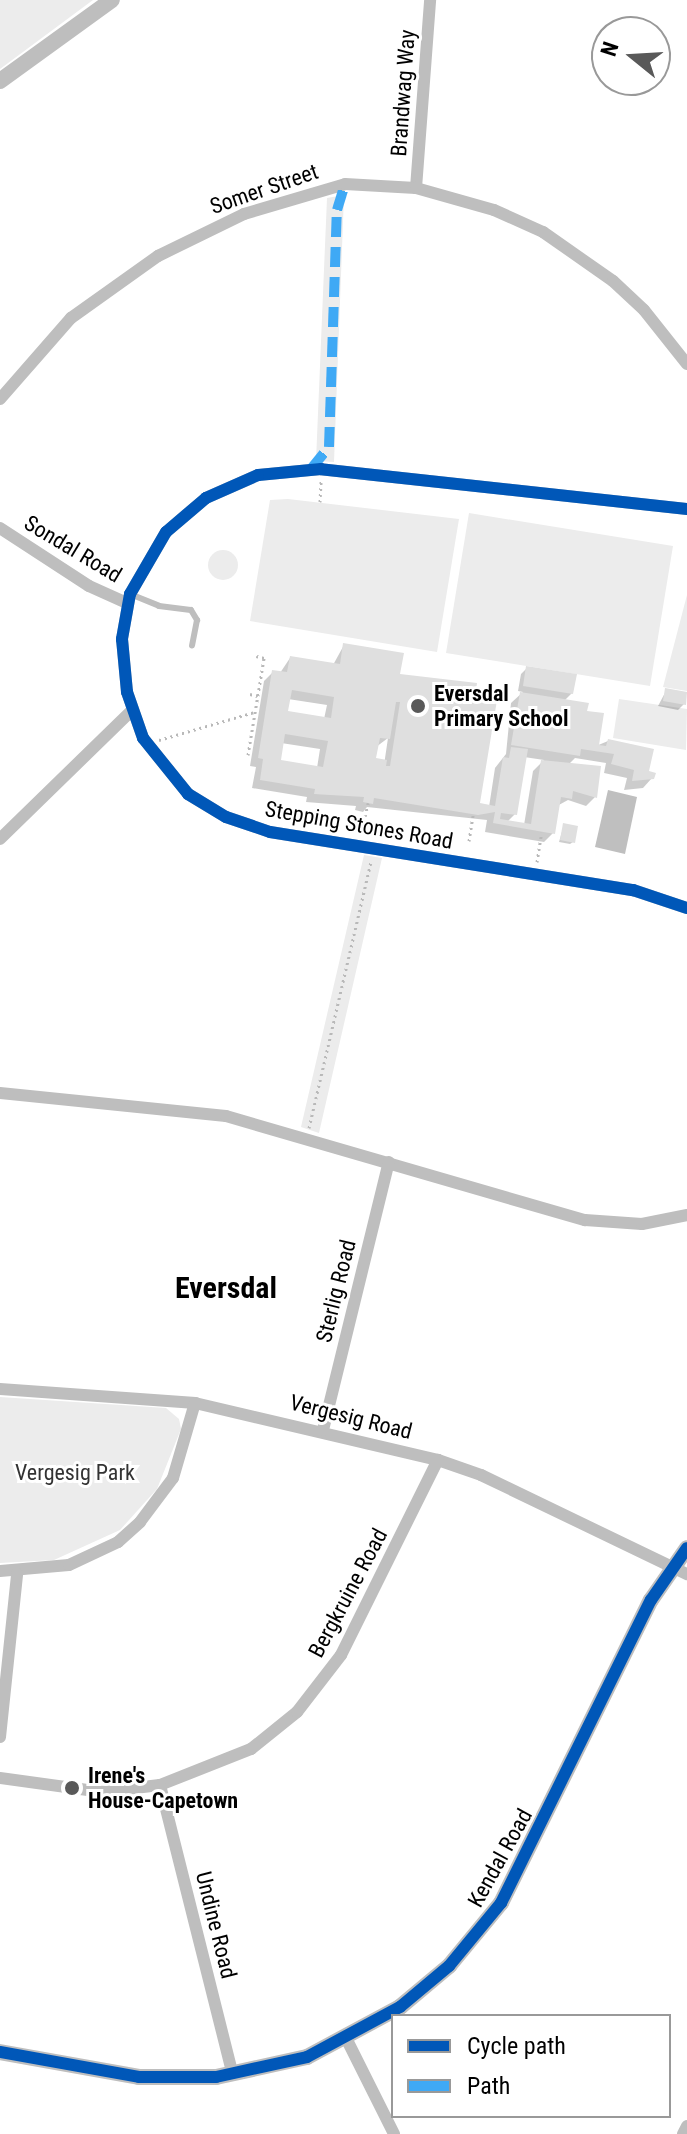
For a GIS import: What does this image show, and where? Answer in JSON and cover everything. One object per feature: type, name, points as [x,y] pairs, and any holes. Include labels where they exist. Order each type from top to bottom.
[{"type":"street","points":[[0,81],[112,0]]},
{"type":"street","name":"Brandwag Way","points":[[416,188],[430,0]]},
{"type":"street","name":"Somer Street","points":[[0,399],[71,318],[158,256],[214,226],[345,184],[416,188],[494,210],[579,254],[644,310],[687,364]]},
{"type":"street","name":"Stepping Stones Road","points":[[687,509],[321,469],[275,471],[218,490],[179,519],[155,546],[129,598],[123,673],[131,711],[147,744],[188,794],[245,825],[633,890],[687,908]]},
{"type":"street","name":"Sondal Road","points":[[0,528],[89,586],[129,598]]},
{"type":"street","points":[[0,839],[131,711]]},
{"type":"street","points":[[0,1093],[214,1115],[307,1138],[585,1220],[642,1224],[687,1215]]},
{"type":"street","name":"Sterlig Road","points":[[323,1430],[389,1162]]},
{"type":"street","name":"Vergesig Road","points":[[0,1389],[195,1403],[323,1430],[438,1460],[481,1475],[687,1574]]},
{"type":"street","points":[[0,1571],[17,1574],[93,1556],[140,1522],[173,1478],[195,1403]]},
{"type":"street","name":"Bergkruine Road","points":[[0,1778],[86,1792],[160,1785],[230,1761],[297,1712],[341,1655],[438,1460]]},
{"type":"street","name":"Kendal Road","points":[[0,2052],[139,2077],[233,2075],[292,2062],[347,2040],[429,1986],[501,1903],[671,1566],[687,1548]]},
{"type":"street","points":[[0,1737],[17,1574]]},
{"type":"street","name":"Undine Road","points":[[160,1785],[233,2075]]},
{"type":"street","points":[[347,2040],[394,2134]]},
{"type":"street","points":[[683,2134],[687,2126]]},
{"type":"lane","points":[[129,598],[191,610],[197,620],[192,646]]},
{"type":"path","points":[[320,502],[321,489]]},
{"type":"path","points":[[248,755],[264,658],[256,656]]},
{"type":"path","points":[[250,694],[258,696]]},
{"type":"path","points":[[147,744],[255,712]]},
{"type":"path","points":[[360,837],[368,803]]},
{"type":"path","points":[[469,841],[473,815]]},
{"type":"path","points":[[535,874],[542,832]]},
{"type":"path","points":[[307,1138],[368,857]]},
{"type":"green space","points":[[0,0],[93,0],[0,69]]},
{"type":"green space","points":[[344,195],[334,462],[316,461],[327,198]]},
{"type":"green space","points":[[288,499],[459,519],[437,652],[250,621],[270,500]]},
{"type":"green space","points":[[469,513],[673,546],[650,686],[446,653]]},
{"type":"green space","points":[[223,550],[229,551],[237,559],[237,571],[229,579],[223,580],[217,579],[209,571],[208,565],[209,559],[217,551]]},
{"type":"green space","points":[[687,595],[687,691],[663,687]]},
{"type":"green space","points":[[619,699],[687,709],[686,750],[613,738]]},
{"type":"green space","points":[[364,855],[382,858],[319,1133],[301,1127]]},
{"type":"green space","name":"Vergesig Park","points":[[0,1397],[166,1408],[179,1419],[181,1429],[157,1489],[120,1530],[54,1560],[0,1563]]},
{"type":"shaded area","points":[[608,790],[637,797],[625,854],[595,847]]},
{"type":"building","points":[[343,643],[404,653],[400,674],[477,683],[476,691],[498,694],[480,803],[495,806],[503,757],[509,758],[511,747],[528,749],[517,815],[501,813],[500,819],[531,824],[541,760],[601,766],[597,798],[573,791],[572,799],[561,797],[555,834],[493,823],[495,812],[478,815],[374,798],[373,804],[363,802],[364,797],[314,794],[315,789],[260,780],[263,759],[258,758],[272,670],[287,672],[290,656],[340,664]],"holes":[[[292,690],[334,697],[331,718],[288,711]],[[396,702],[400,702],[390,766],[386,766],[387,760],[376,758],[380,738],[390,739]],[[285,734],[328,741],[323,767],[281,760]]]},
{"type":"building","points":[[526,666],[577,674],[573,694],[523,686]]},
{"type":"building","points":[[665,688],[687,692],[686,705],[663,701]]},
{"type":"building","points":[[520,692],[589,703],[587,711],[604,713],[599,745],[606,746],[608,739],[654,749],[649,771],[656,773],[654,779],[632,781],[634,770],[611,764],[614,754],[581,749],[580,756],[511,745]]},
{"type":"building","points":[[563,823],[578,826],[575,843],[560,840]]},
{"type":"marked path","points":[[311,469],[329,447],[337,210],[345,184]]},
{"type":"cycle path","points":[[687,509],[321,469],[258,475],[206,498],[166,532],[130,594],[122,639],[127,692],[143,738],[188,794],[226,817],[270,832],[633,890],[687,908]]},
{"type":"cycle path","points":[[0,2052],[139,2077],[216,2077],[307,2057],[400,2007],[449,1966],[501,1903],[651,1600],[687,1548]]},
{"type":"place","name":"Eversdal Primary School","points":[[418,706]]},
{"type":"place","name":"Irene's House-Capetown","points":[[72,1788]]},
{"type":"district","name":"Eversdal","points":[[226,1288]]}]
